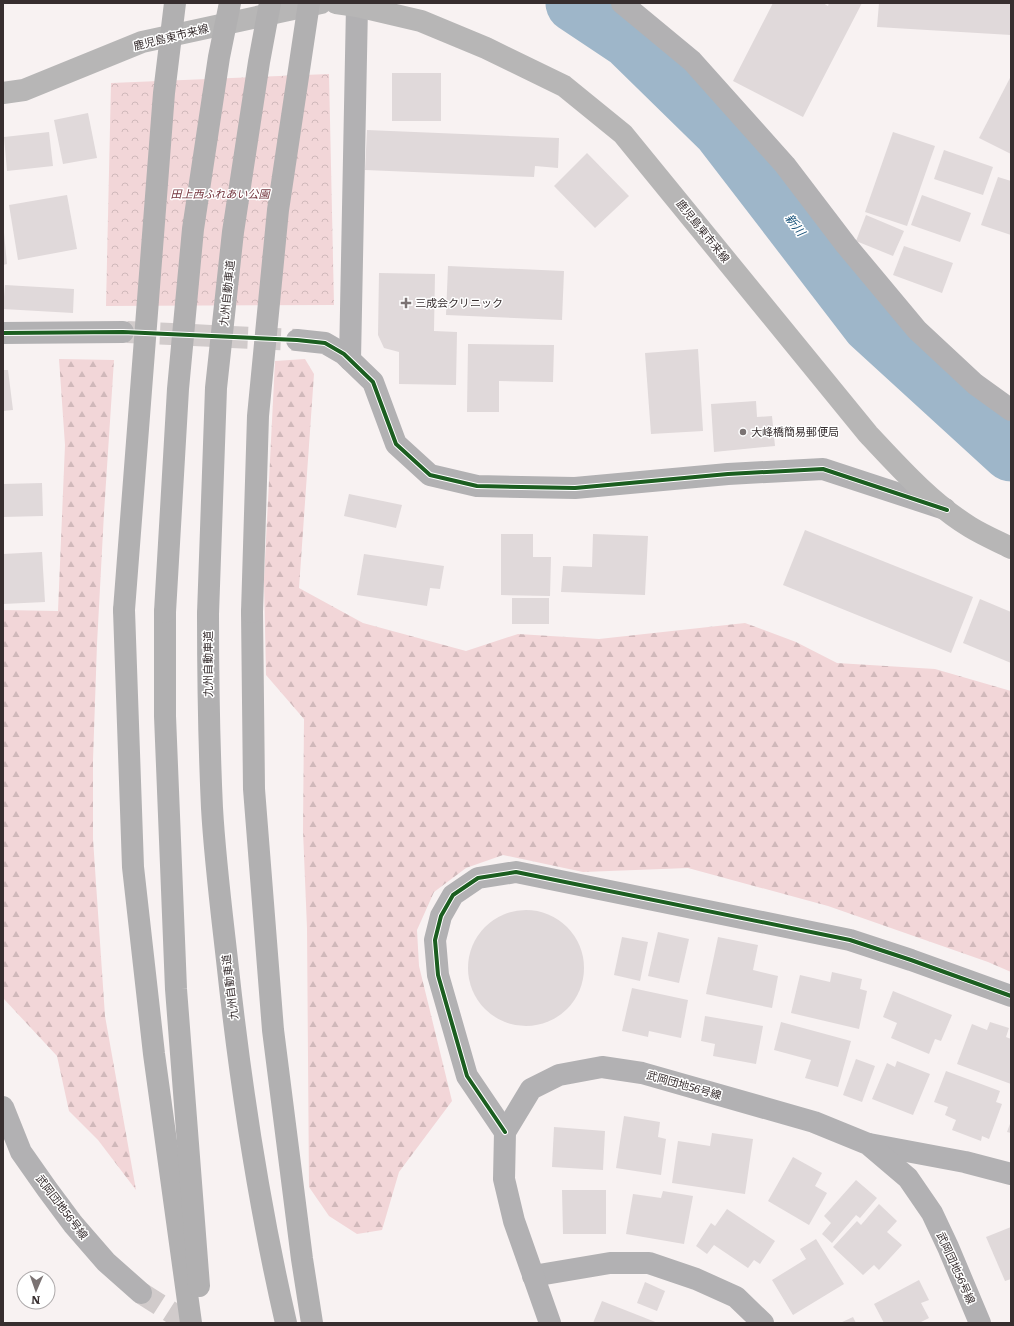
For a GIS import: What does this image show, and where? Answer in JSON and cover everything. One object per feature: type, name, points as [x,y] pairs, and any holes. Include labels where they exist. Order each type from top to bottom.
[{"type":"highway","points":[[175,3],[164,93],[124,610],[133,867],[154,1054],[191,1323]]},
{"type":"highway","points":[[201,1323],[199,1280],[176,989],[166,731],[165,612],[178,389],[193,229],[219,56],[230,3]]},
{"type":"highway","name":"九州自動車道","points":[[270,3],[259,62],[233,232],[216,388],[208,614],[208,712],[212,810],[219,890],[233,1012],[250,1136],[273,1267],[286,1323]]},
{"type":"highway","points":[[309,3],[278,210],[258,416],[252,612],[254,789],[273,1030],[302,1260],[312,1323]]},
{"type":"main road","name":"鹿児島東市来線","points":[[3,94],[24,90],[142,42],[321,3]]},
{"type":"main road","name":"鹿児島東市来線","points":[[346,4],[421,21],[486,48],[564,86],[623,134],[868,434],[911,480],[970,527],[1011,548]]},
{"type":"street","points":[[622,3],[692,61],[703,73],[785,165],[846,245],[917,330],[975,384],[1011,410]]},
{"type":"street","points":[[346,4],[350,360]]},
{"type":"street","points":[[3,333],[123,332]]},
{"type":"street","points":[[297,340],[325,343],[344,354],[373,382],[396,444],[430,475],[476,486],[575,488],[728,474],[823,469],[947,510]]},
{"type":"street","points":[[505,1132],[467,1076],[438,975],[435,940],[441,916],[453,895],[478,878],[516,872],[850,940],[1011,996]]},
{"type":"street","name":"武岡団地56号線","points":[[550,1323],[514,1221],[504,1179],[505,1132],[531,1089],[558,1075],[602,1067],[642,1073],[807,1120],[868,1144],[908,1178],[932,1213],[980,1323]]},
{"type":"street","name":"武岡団地56号線","points":[[3,1107],[21,1152],[73,1224],[106,1262],[141,1293]]},
{"type":"street","points":[[868,1144],[965,1162],[1011,1174]]},
{"type":"street","points":[[533,1276],[610,1263],[649,1264],[696,1279],[736,1297],[764,1323]]},
{"type":"green space","name":"田上西ふれあい公園","points":[[329,74],[334,305],[106,306],[111,83]]},
{"type":"green space","points":[[59,359],[114,360],[97,644],[93,760],[93,839],[105,1016],[136,1190],[98,1140],[69,1111],[57,1056],[3,998],[3,610],[58,611],[65,445]]},
{"type":"green space","points":[[305,359],[314,374],[299,588],[363,623],[466,651],[518,634],[599,639],[745,623],[796,642],[837,663],[935,669],[1011,691],[1011,972],[988,962],[828,906],[688,868],[583,872],[503,855],[466,868],[434,892],[417,930],[419,966],[452,1101],[399,1172],[382,1230],[357,1234],[329,1216],[309,1187],[307,928],[303,831],[304,719],[266,675],[264,580],[275,361]]},
{"type":"building","points":[[773,3],[823,3],[828,6],[829,3],[862,3],[803,117],[733,81]]},
{"type":"building","points":[[879,3],[1011,3],[1011,35],[877,27]]},
{"type":"building","points":[[392,73],[441,73],[441,121],[392,121]]},
{"type":"building","points":[[1011,76],[1011,154],[979,138]]},
{"type":"building","points":[[88,113],[97,158],[63,164],[54,120]]},
{"type":"building","points":[[367,130],[559,138],[558,168],[535,166],[534,177],[365,170]]},
{"type":"building","points":[[49,132],[53,166],[7,171],[4,137]]},
{"type":"building","points":[[893,132],[935,146],[907,226],[865,212]]},
{"type":"building","points":[[944,150],[993,167],[983,195],[934,179]]},
{"type":"building","points":[[587,153],[629,196],[595,228],[554,186]]},
{"type":"building","points":[[998,177],[1011,181],[1011,235],[981,225]]},
{"type":"building","points":[[67,195],[77,249],[18,260],[9,205]]},
{"type":"building","points":[[922,195],[971,213],[960,242],[911,225]]},
{"type":"building","points":[[866,215],[904,231],[893,256],[856,241]]},
{"type":"building","points":[[3,233],[7,264],[3,265]]},
{"type":"building","points":[[904,246],[953,263],[942,293],[893,275]]},
{"type":"building","points":[[448,266],[564,271],[562,320],[446,315]]},
{"type":"building","name":"三成会クリニック","points":[[379,273],[435,274],[434,331],[457,332],[456,385],[399,384],[399,352],[384,348],[378,335]]},
{"type":"building","points":[[5,285],[74,289],[73,313],[3,309]]},
{"type":"building","points":[[468,344],[554,345],[553,382],[499,381],[499,412],[467,412]]},
{"type":"building","points":[[698,349],[703,431],[651,434],[645,353]]},
{"type":"building","points":[[3,370],[8,370],[13,410],[3,411]]},
{"type":"building","name":"大峰橋簡易郵便局","points":[[756,401],[757,417],[772,416],[775,446],[714,452],[711,404]]},
{"type":"building","points":[[42,483],[43,516],[3,517],[3,484]]},
{"type":"building","points":[[349,494],[402,505],[396,528],[344,516]]},
{"type":"building","points":[[805,530],[973,597],[951,653],[783,585]]},
{"type":"building","points":[[501,534],[533,534],[533,557],[551,557],[550,596],[501,595]]},
{"type":"building","points":[[593,534],[648,536],[645,595],[561,592],[563,566],[592,567]]},
{"type":"building","points":[[42,552],[45,602],[3,604],[3,554]]},
{"type":"building","points":[[364,554],[444,566],[440,589],[430,588],[427,606],[357,595]]},
{"type":"building","points":[[512,598],[549,598],[549,624],[512,624]]},
{"type":"building","points":[[980,599],[1011,612],[1011,663],[963,643]]},
{"type":"building","points":[[526,910],[537,911],[548,915],[567,927],[579,946],[583,957],[583,979],[579,990],[567,1009],[548,1021],[537,1025],[526,1026],[515,1025],[504,1021],[485,1009],[473,990],[469,979],[468,968],[469,957],[473,946],[485,927],[504,915],[515,911]]},
{"type":"building","points":[[658,932],[689,939],[679,983],[648,976]]},
{"type":"building","points":[[622,937],[648,942],[640,981],[614,975]]},
{"type":"building","points":[[718,937],[758,945],[753,970],[778,976],[772,1008],[706,994]]},
{"type":"building","points":[[832,972],[862,979],[860,989],[867,991],[859,1029],[791,1013],[800,975],[830,982]]},
{"type":"building","points":[[632,988],[688,1000],[681,1038],[649,1031],[648,1037],[622,1031]]},
{"type":"building","points":[[893,991],[952,1015],[941,1041],[935,1039],[929,1054],[891,1038],[897,1023],[883,1017]]},
{"type":"building","points":[[705,1016],[763,1026],[756,1064],[713,1056],[715,1044],[701,1041]]},
{"type":"building","points":[[781,1022],[851,1041],[838,1087],[805,1078],[811,1060],[774,1050]]},
{"type":"building","points":[[990,1022],[1009,1028],[1006,1037],[1011,1039],[1011,1084],[957,1064],[972,1024],[987,1030]]},
{"type":"building","points":[[856,1059],[875,1066],[862,1102],[843,1095]]},
{"type":"building","points":[[897,1061],[930,1074],[913,1115],[872,1099],[887,1063],[895,1067]]},
{"type":"building","points":[[946,1071],[1000,1091],[996,1102],[1002,1104],[989,1139],[982,1136],[981,1141],[952,1130],[956,1120],[945,1115],[948,1107],[934,1102]]},
{"type":"building","points":[[624,1116],[660,1122],[658,1137],[666,1139],[661,1175],[616,1168]]},
{"type":"building","points":[[1011,1121],[1011,1133],[1007,1132]]},
{"type":"building","points":[[554,1127],[605,1131],[603,1170],[552,1167]]},
{"type":"building","points":[[712,1133],[753,1139],[745,1194],[672,1183],[678,1141],[710,1146]]},
{"type":"building","points":[[793,1157],[822,1173],[815,1186],[827,1193],[809,1225],[768,1201]]},
{"type":"building","points":[[856,1180],[877,1198],[860,1218],[856,1215],[832,1243],[822,1234],[831,1223],[824,1216]]},
{"type":"building","points":[[562,1190],[606,1190],[606,1234],[563,1234]]},
{"type":"building","points":[[663,1191],[693,1196],[684,1244],[626,1234],[633,1194],[661,1198]]},
{"type":"building","points":[[879,1204],[897,1221],[887,1232],[902,1245],[879,1270],[874,1265],[863,1275],[833,1247],[857,1221],[861,1225]]},
{"type":"building","points":[[727,1209],[775,1241],[760,1264],[754,1260],[748,1268],[714,1245],[707,1254],[696,1246],[711,1223],[715,1226]]},
{"type":"building","points":[[1011,1227],[1011,1279],[1005,1281],[986,1237]]},
{"type":"building","points":[[816,1239],[844,1284],[793,1315],[772,1280],[806,1259],[800,1249]]},
{"type":"building","points":[[919,1280],[929,1300],[921,1303],[929,1318],[919,1323],[884,1323],[874,1304]]},
{"type":"building","points":[[645,1282],[665,1291],[657,1311],[637,1303]]},
{"type":"building","points":[[602,1301],[658,1323],[593,1323]]},
{"type":"building","points":[[853,1317],[856,1323],[840,1323]]},
{"type":"waterway","name":"新川","points":[[575,3],[629,39],[722,130],[871,324],[1011,452]]},
{"type":"tunnel","points":[[127,332],[297,340]]},
{"type":"tunnel","points":[[141,1293],[188,1323]]},
{"type":"cycle path","points":[[3,333],[123,332],[297,340],[325,343],[344,354],[373,382],[396,444],[430,475],[477,486],[575,488],[728,474],[823,469],[947,510]]},
{"type":"cycle path","points":[[505,1132],[467,1076],[438,975],[435,940],[441,916],[453,895],[478,878],[516,872],[850,940],[1011,996]]},
{"type":"place","name":"三成会クリニック","points":[[406,303]]},
{"type":"place","name":"大峰橋簡易郵便局","points":[[743,432]]}]
